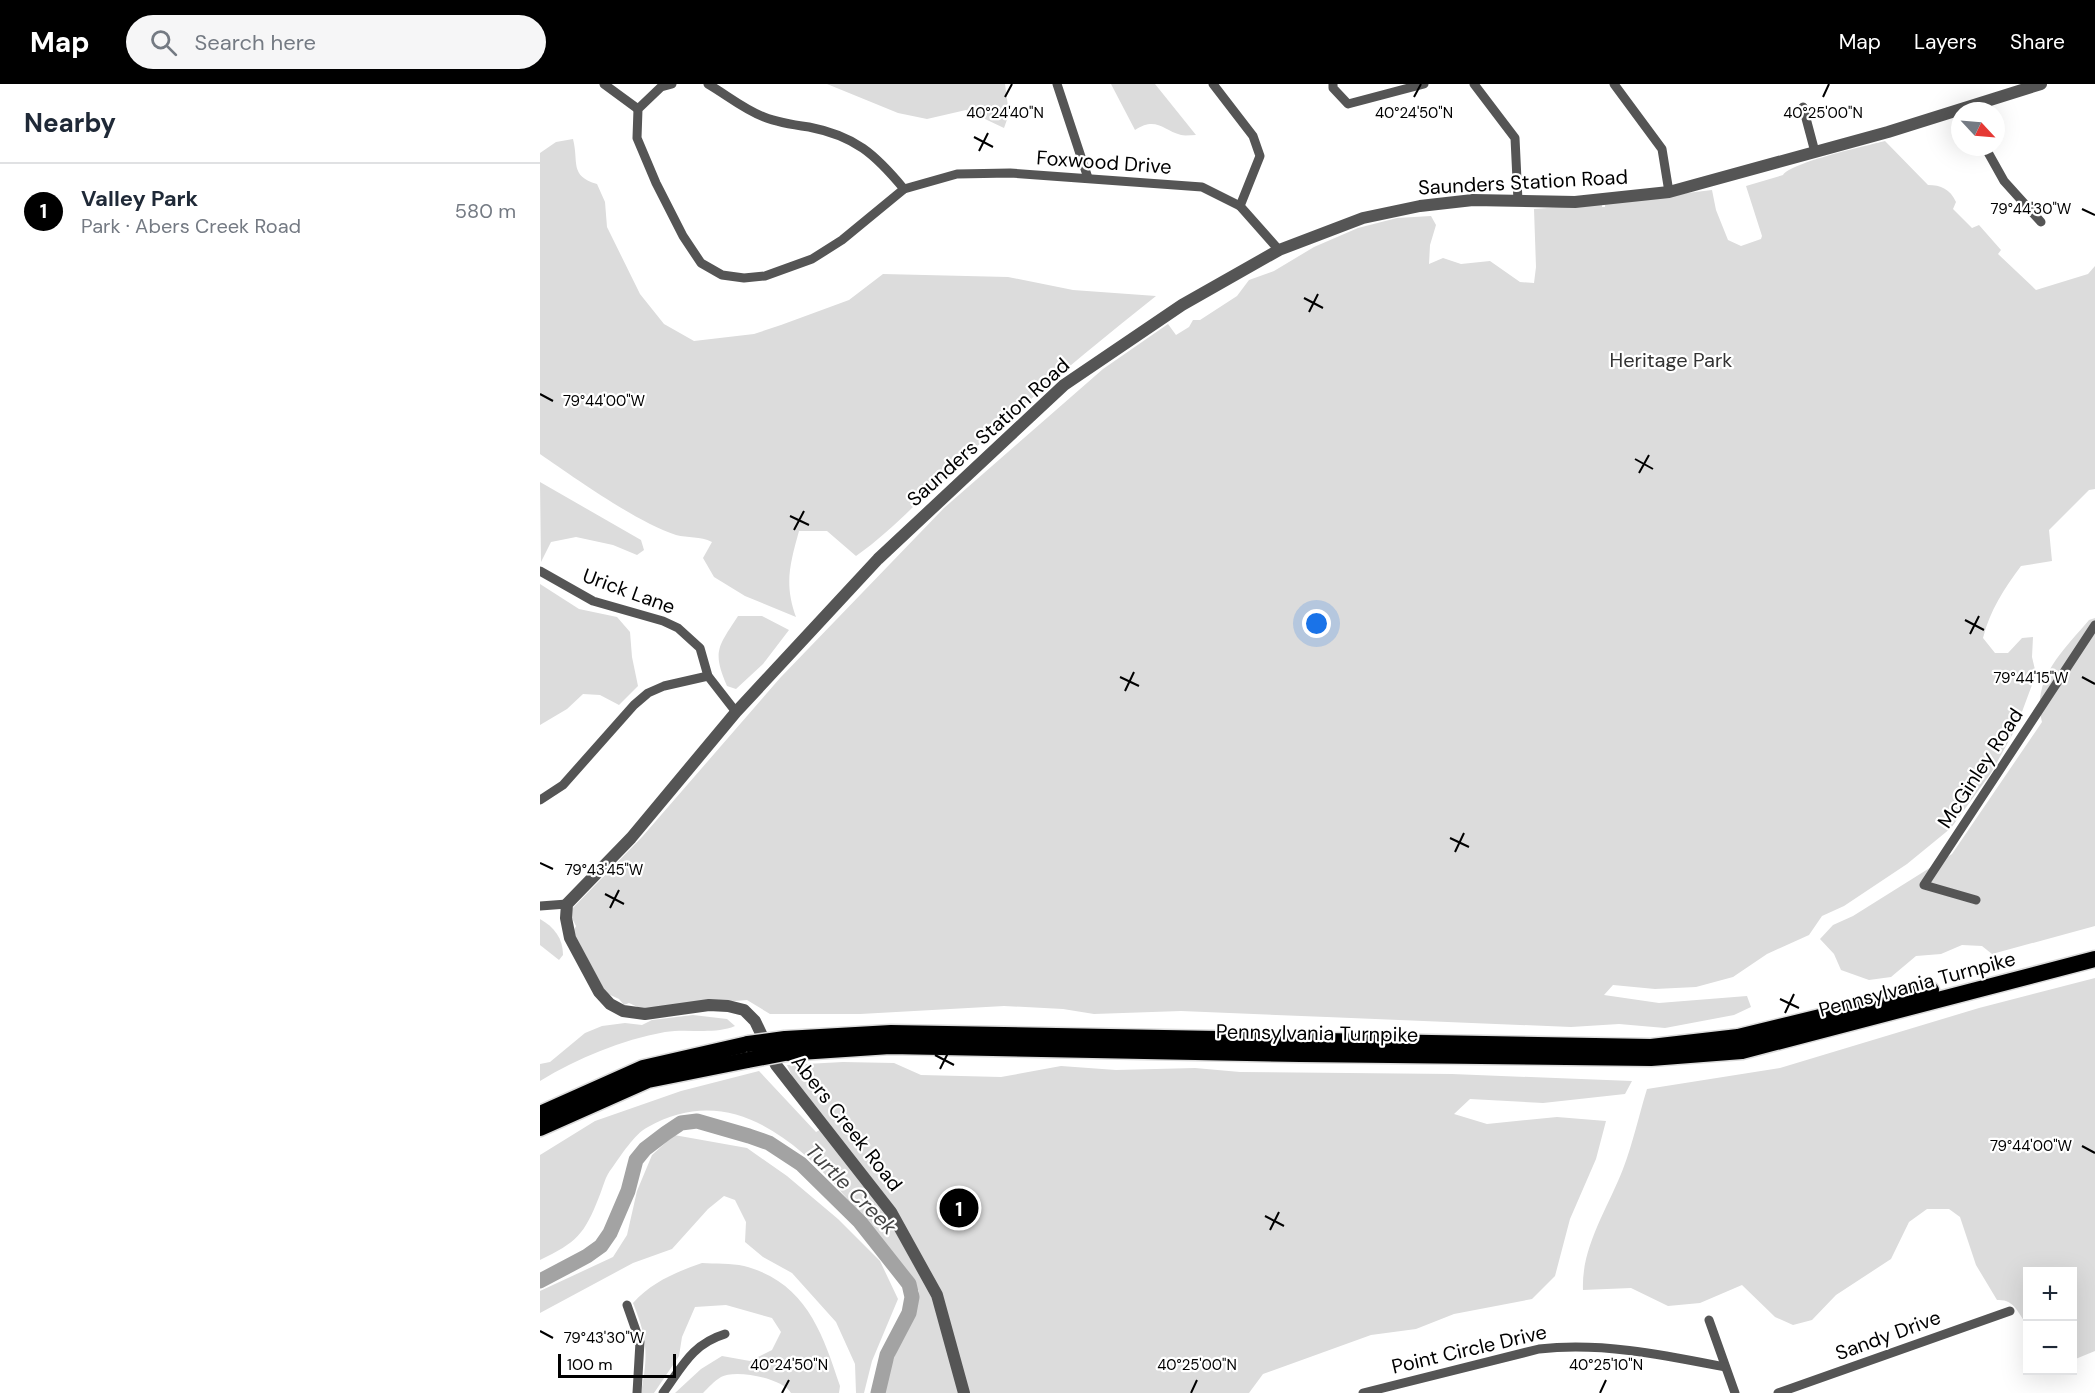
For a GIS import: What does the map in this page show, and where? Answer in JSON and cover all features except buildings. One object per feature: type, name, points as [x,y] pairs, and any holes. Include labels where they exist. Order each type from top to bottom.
[{"type":"highway","name":"Pennsylvania Turnpike","points":[[540,1114],[643,1068],[785,1046],[891,1033],[1652,1047],[1738,1037],[2095,948]]},
{"type":"highway","name":"Pennsylvania Turnpike","points":[[785,1046],[1651,1058],[1742,1051],[2095,959]]},
{"type":"highway","name":"Pennsylvania Turnpike","points":[[540,1128],[648,1080],[748,1052]]},
{"type":"street","points":[[604,84],[638,109],[661,87],[672,84]]},
{"type":"street","points":[[708,84],[745,109],[766,118],[836,133],[861,144],[883,164],[904,189]]},
{"type":"street","points":[[1057,84],[1088,178]]},
{"type":"street","points":[[1213,84],[1253,136],[1260,156],[1240,206]]},
{"type":"street","points":[[1333,84],[1348,104],[1424,84]]},
{"type":"street","points":[[1474,84],[1515,138],[1518,201]]},
{"type":"street","points":[[1614,84],[1662,149],[1670,192]]},
{"type":"street","name":"Saunders Station Road","points":[[1990,102],[2037,85]]},
{"type":"street","points":[[1803,107],[1815,152]]},
{"type":"street","name":"Foxwood Drive","points":[[638,109],[637,138],[656,183],[701,263],[722,275],[744,278],[765,276],[812,259],[842,240],[904,189],[957,174],[1010,173],[1202,187],[1240,206],[1279,250]]},
{"type":"street","name":"Saunders Station Road","points":[[567,904],[631,838],[736,712],[878,559],[1064,385],[1182,305],[1279,250],[1363,218],[1420,206],[1473,201],[1575,202],[1670,192],[1951,115]]},
{"type":"street","points":[[1990,156],[2004,181],[2041,222]]},
{"type":"street","name":"Urick Lane","points":[[540,571],[593,601],[663,621],[678,628],[700,648],[708,676],[736,712]]},
{"type":"street","name":"McGinley Road","points":[[1976,900],[1924,885],[2095,625]]},
{"type":"street","points":[[540,800],[563,785],[634,705],[648,693],[664,686],[708,676]]},
{"type":"street","points":[[540,906],[567,904]]},
{"type":"street","name":"Abers Creek Road","points":[[567,904],[566,918],[570,938],[599,992],[610,1004],[623,1011],[645,1014],[709,1005],[728,1006],[744,1010],[755,1021],[776,1065],[891,1212],[937,1294],[964,1393]]},
{"type":"street","points":[[627,1305],[640,1342],[637,1393]]},
{"type":"street","name":"Sandy Drive","points":[[1778,1393],[2010,1311]]},
{"type":"street","points":[[1709,1320],[1735,1393]]},
{"type":"street","points":[[663,1393],[694,1350],[708,1339],[725,1334]]},
{"type":"street","name":"Point Circle Drive","points":[[1363,1393],[1539,1349],[1560,1346],[1625,1349],[1725,1367]]},
{"type":"green space","points":[[827,84],[1005,84],[1009,114],[1004,128],[966,110],[927,119],[898,113]]},
{"type":"green space","points":[[1111,84],[1155,84],[1196,135],[1181,135],[1154,124],[1135,130]]},
{"type":"green space","points":[[573,139],[579,172],[588,181],[597,184],[605,202],[607,227],[640,294],[664,324],[694,341],[754,334],[781,325],[849,300],[883,274],[1008,277],[1073,290],[1156,296],[1011,416],[885,534],[856,556],[827,531],[799,531],[789,584],[796,617],[745,596],[714,577],[703,558],[712,542],[676,535],[660,529],[606,499],[540,454],[540,153],[556,142]]},
{"type":"green space","name":"Heritage Park","points":[[1885,141],[1928,185],[1941,187],[1948,191],[1956,202],[1953,209],[1972,228],[1979,225],[2001,250],[1998,254],[2036,290],[2088,274],[2095,266],[2095,489],[2089,490],[2049,530],[2052,561],[2021,566],[2003,592],[1990,618],[1983,638],[1995,653],[2008,653],[2022,638],[2033,637],[2032,657],[2036,674],[2016,728],[1991,773],[1951,828],[1907,864],[1844,906],[1822,916],[1809,935],[1767,954],[1733,977],[1696,987],[1655,989],[1613,985],[1604,995],[1659,1003],[1747,996],[1751,1007],[1734,1015],[1665,1028],[1619,1024],[1571,1027],[1181,1011],[1094,1014],[1063,1009],[1004,1006],[860,1014],[770,1014],[747,1000],[642,1009],[629,1003],[624,1005],[619,999],[606,993],[573,932],[576,926],[569,912],[642,837],[780,678],[944,508],[1103,369],[1168,324],[1176,335],[1189,327],[1193,320],[1200,320],[1237,296],[1249,280],[1274,271],[1314,247],[1358,228],[1397,218],[1431,216],[1436,225],[1430,245],[1429,264],[1443,258],[1461,264],[1490,261],[1520,282],[1534,283],[1536,267],[1534,209],[1602,204],[1602,207],[1605,207],[1605,203],[1712,190],[1716,210],[1728,240],[1741,246],[1761,239],[1762,236],[1746,186],[1783,175],[1789,170],[1814,160]]},
{"type":"green space","points":[[540,482],[641,540],[644,550],[637,555],[613,545],[576,537],[551,542],[541,562]]},
{"type":"green space","points":[[540,584],[579,609],[617,617],[630,632],[638,686],[619,705],[600,695],[583,694],[567,709],[540,725]]},
{"type":"green space","points":[[738,616],[762,616],[789,630],[763,664],[736,689],[727,686],[720,665],[719,649]]},
{"type":"green space","points":[[2095,618],[2095,926],[1992,954],[1982,946],[1962,945],[1941,954],[1916,956],[1891,977],[1869,980],[1841,970],[1834,954],[1820,939],[1833,925],[1853,916],[1952,854],[2042,722],[2041,692],[2052,666],[2089,620]]},
{"type":"green space","points":[[540,919],[553,929],[559,938],[563,955],[559,960],[540,945]]},
{"type":"green space","points":[[2095,978],[2095,1351],[2077,1358],[2077,1267],[2023,1267],[2023,1319],[2012,1304],[1997,1300],[1976,1265],[1960,1217],[1949,1209],[1927,1209],[1909,1222],[1891,1259],[1836,1295],[1812,1320],[1793,1325],[1775,1317],[1742,1285],[1700,1303],[1668,1306],[1631,1288],[1583,1290],[1586,1258],[1623,1169],[1647,1089],[1780,1068],[1979,1008]]},
{"type":"green space","points":[[693,1015],[727,1019],[735,1026],[710,1031],[665,1032],[632,1040],[585,1057],[540,1081],[540,1064],[550,1062],[585,1033],[602,1026],[625,1023],[642,1025],[652,1020]]},
{"type":"green space","points":[[843,1062],[894,1063],[921,1075],[1001,1077],[1061,1066],[1116,1070],[1195,1068],[1240,1072],[1452,1074],[1632,1081],[1625,1094],[1543,1103],[1470,1099],[1454,1114],[1487,1124],[1557,1117],[1606,1121],[1596,1159],[1570,1219],[1555,1276],[1532,1299],[1454,1314],[1416,1329],[1371,1335],[1263,1374],[1249,1393],[881,1393],[919,1291],[837,1187],[804,1155],[769,1129],[731,1113],[691,1112],[643,1130],[610,1171],[594,1210],[578,1236],[563,1248],[540,1260],[540,1155],[595,1121],[681,1091],[759,1071],[816,1132],[829,1125],[795,1083],[787,1065]]},
{"type":"green space","points":[[674,1135],[747,1148],[787,1176],[838,1219],[880,1261],[898,1299],[872,1361],[864,1393],[856,1393],[855,1364],[836,1322],[792,1273],[763,1257],[745,1242],[746,1222],[735,1200],[724,1196],[708,1209],[672,1249],[633,1263],[540,1313],[540,1291],[613,1257],[627,1235],[637,1191],[652,1155]]},
{"type":"green space","points":[[702,1263],[744,1266],[765,1273],[796,1296],[808,1311],[826,1346],[840,1386],[839,1393],[791,1393],[779,1383],[769,1379],[737,1374],[721,1377],[703,1393],[675,1393],[701,1369],[722,1356],[750,1361],[772,1350],[781,1332],[772,1318],[726,1305],[695,1307],[682,1337],[679,1356],[654,1393],[641,1393],[646,1358],[642,1327],[633,1303],[665,1278]]},
{"type":"waterway","name":"Turtle Creek","points":[[540,1281],[601,1246],[610,1233],[628,1191],[636,1160],[645,1149],[666,1133],[681,1123],[697,1121],[749,1136],[769,1143],[801,1164],[860,1222],[909,1284],[912,1297],[909,1313],[887,1355],[878,1393]]},
{"type":"place","name":"Valley Park","points":[[959,1208]]}]
